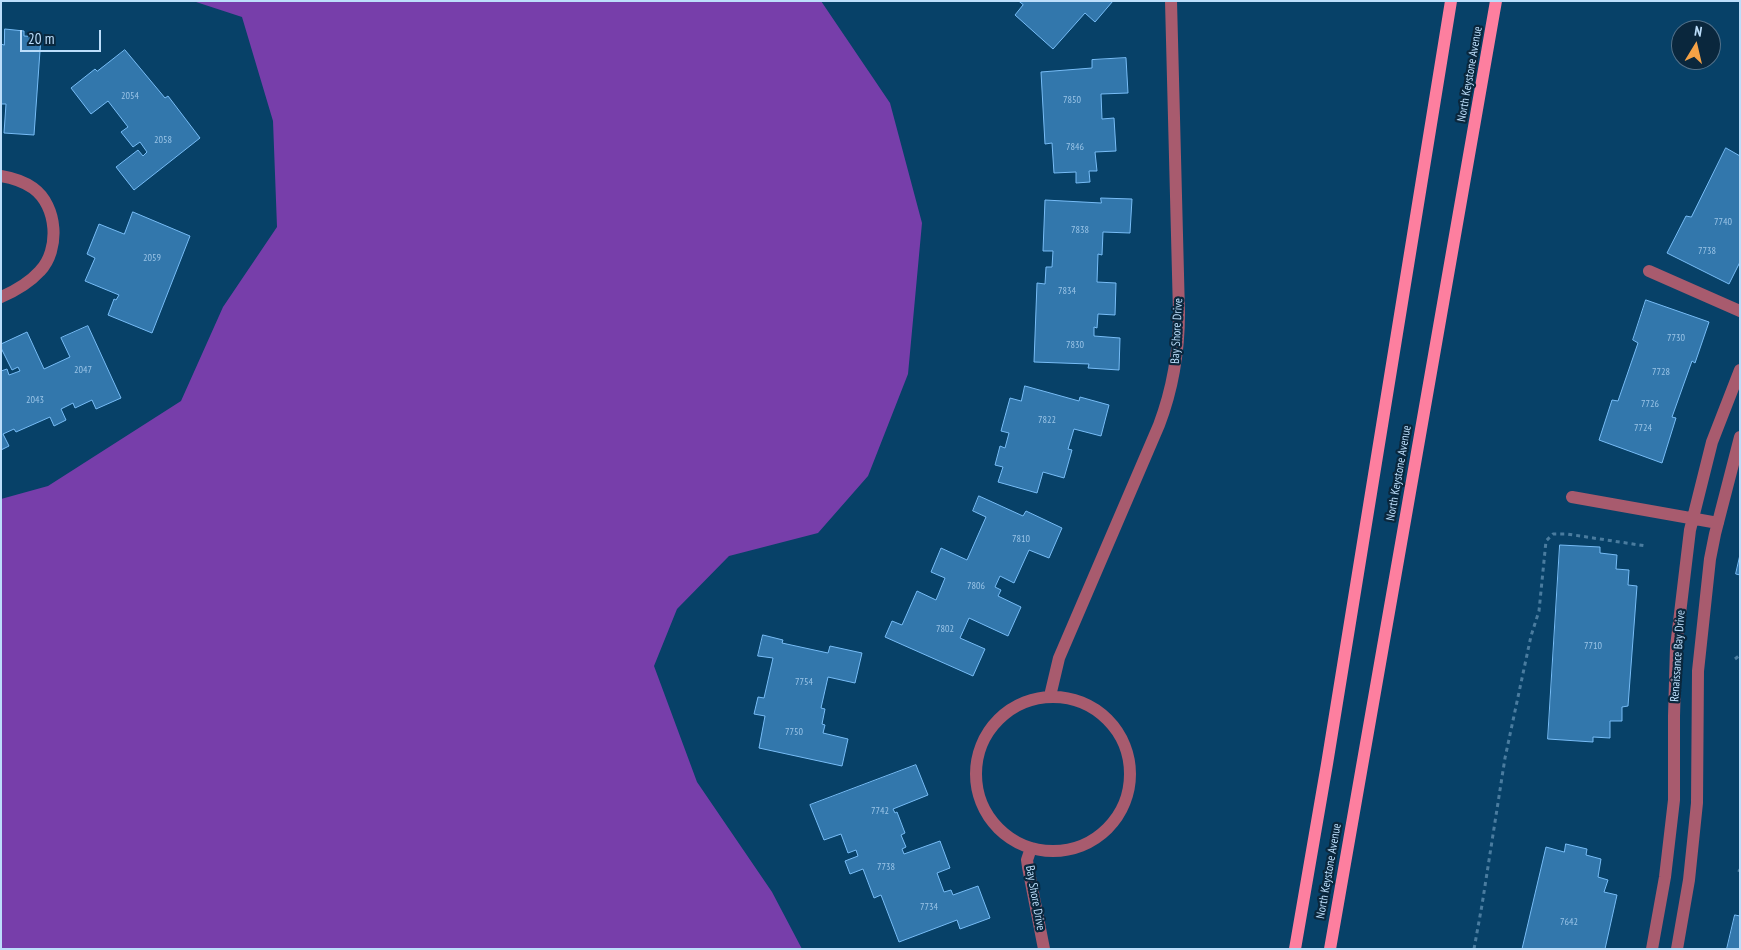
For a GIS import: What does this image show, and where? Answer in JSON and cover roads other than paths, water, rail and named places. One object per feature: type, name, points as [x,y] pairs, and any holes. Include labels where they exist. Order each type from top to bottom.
[{"type":"main road","name":"North Keystone Avenue","points":[[1295,949],[1327,764],[1451,1]]},
{"type":"main road","name":"North Keystone Avenue","points":[[1330,949],[1496,1]]},
{"type":"street","name":"Bay Shore Drive","points":[[1050,696],[1059,658],[1159,425],[1167,403],[1175,370],[1179,336],[1179,313],[1171,1]]},
{"type":"street","points":[[1,176],[16,179],[38,193],[49,209],[54,230],[52,248],[40,271],[23,285],[1,297]]},
{"type":"street","points":[[1649,271],[1740,311]]},
{"type":"street","name":"Renaissance Bay Drive","points":[[1652,949],[1666,877],[1674,800],[1676,647],[1687,555],[1693,518],[1712,442],[1740,370]]},
{"type":"street","name":"Renaissance Bay Drive","points":[[1676,949],[1689,880],[1697,803],[1700,647],[1710,559],[1740,437]]},
{"type":"street","points":[[1572,498],[1718,523]]},
{"type":"street","name":"Bay Shore Drive","points":[[1050,696],[1068,698],[1086,704],[1102,713],[1115,726],[1128,751],[1131,769],[1130,788],[1124,805],[1115,821],[1094,839],[1077,847],[1059,851],[1031,848],[1010,837],[992,820],[979,794],[976,764],[983,741],[989,730],[1001,717],[1016,706],[1026,701],[1050,696]]},
{"type":"street","name":"Bay Shore Drive","points":[[1031,848],[1028,867],[1044,949]]}]
